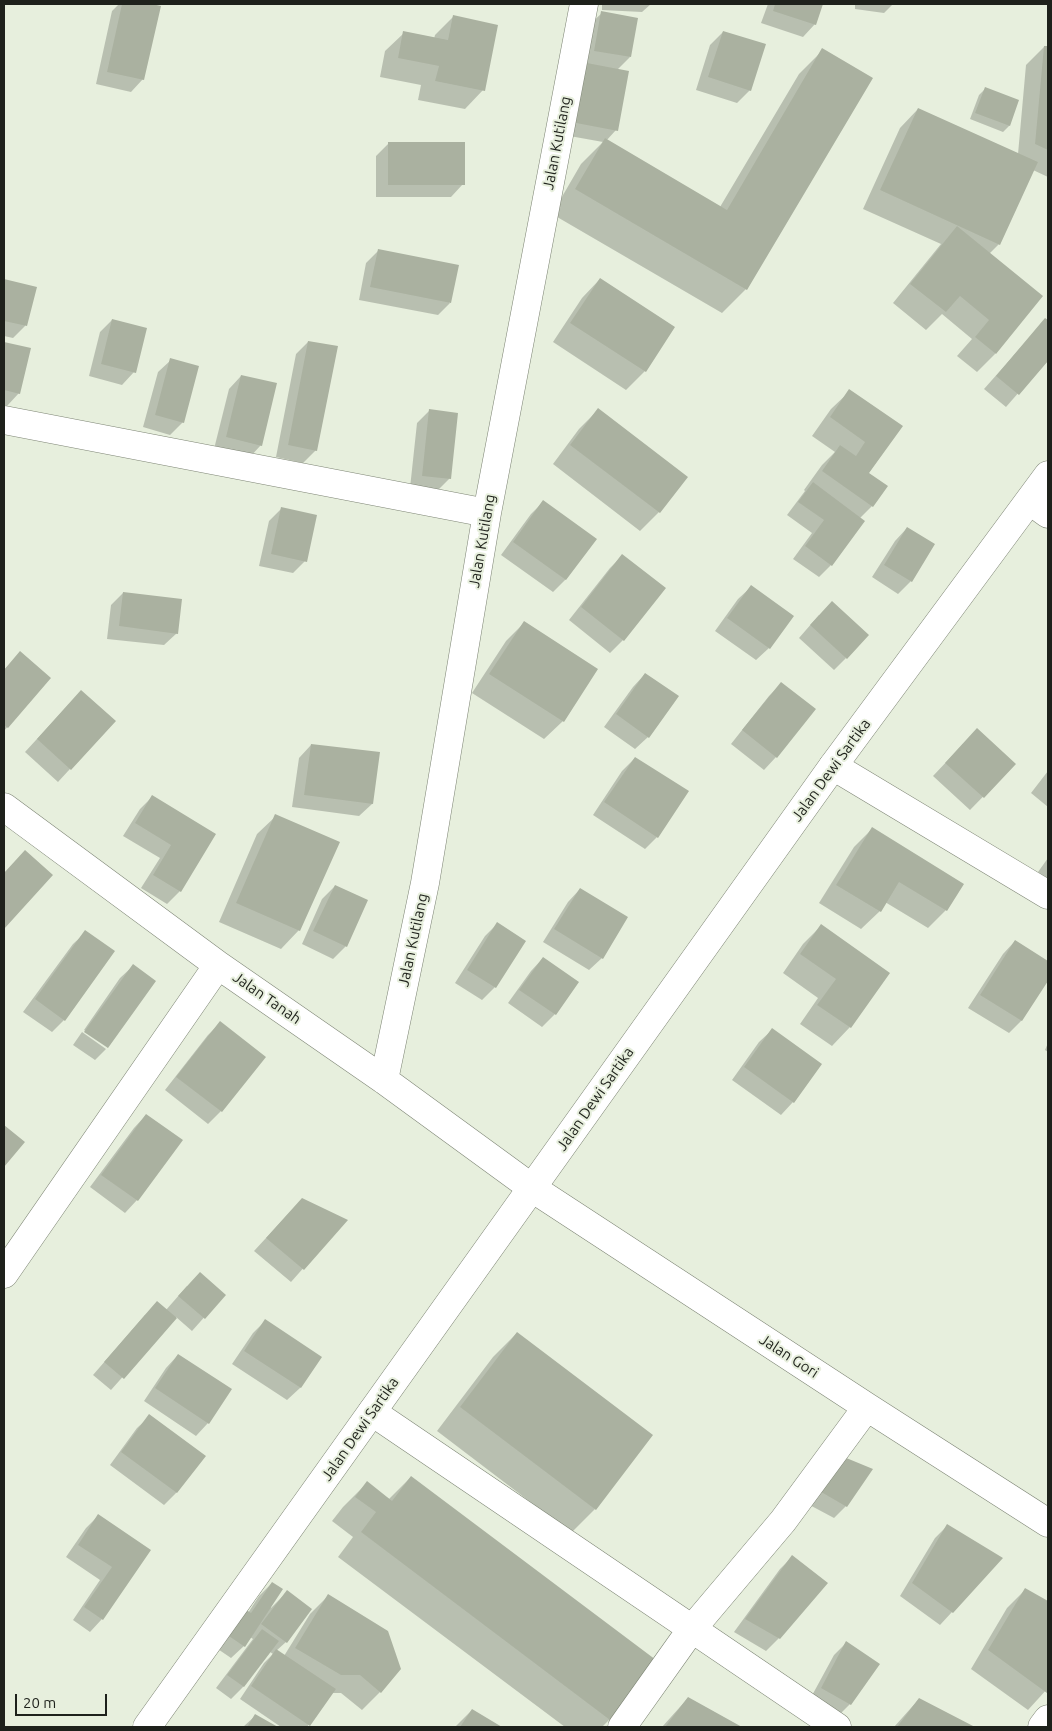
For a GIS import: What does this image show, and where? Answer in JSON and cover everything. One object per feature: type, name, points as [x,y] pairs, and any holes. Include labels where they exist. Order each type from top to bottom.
[{"type":"street","name":"Jalan Kutilang","points":[[384,1080],[425,883],[487,512],[584,4]]},
{"type":"street","points":[[4,420],[487,512]]},
{"type":"street","name":"Jalan Dewi Sartika","points":[[147,1727],[833,766],[1039,508],[1048,475]]},
{"type":"street","points":[[833,766],[1048,895]]},
{"type":"street","name":"Jalan Tanah","points":[[4,807],[218,965],[384,1080],[532,1188]]},
{"type":"street","points":[[4,1274],[218,965]]},
{"type":"street","name":"Jalan Gori","points":[[532,1188],[1048,1523]]},
{"type":"street","points":[[622,1727],[691,1630],[783,1520],[867,1407]]},
{"type":"street","points":[[372,1412],[691,1630],[837,1727]]},
{"type":"street","points":[[1042,1727],[1048,1719]]},
{"type":"building","points":[[122,4],[152,4],[161,6],[144,80],[107,72]]},
{"type":"building","points":[[775,4],[823,4],[816,25],[773,11]]},
{"type":"building","points":[[601,11],[638,18],[631,57],[594,51]]},
{"type":"building","points":[[453,15],[498,25],[485,91],[435,81],[439,66],[398,58],[403,31],[448,40]]},
{"type":"building","points":[[723,31],[766,44],[751,91],[708,77]]},
{"type":"building","points":[[1044,46],[1048,46],[1048,150],[1035,144]]},
{"type":"building","points":[[822,48],[873,78],[747,290],[575,189],[605,138],[727,210]]},
{"type":"building","points":[[587,63],[629,71],[618,131],[576,123]]},
{"type":"building","points":[[985,87],[1019,100],[1010,126],[975,113]]},
{"type":"building","points":[[918,108],[1038,162],[1000,245],[880,190]]},
{"type":"building","points":[[388,142],[465,142],[465,185],[388,185]]},
{"type":"building","points":[[957,226],[1043,296],[996,354],[975,337],[989,320],[960,296],[946,312],[910,284]]},
{"type":"building","points":[[378,249],[459,265],[451,303],[370,287]]},
{"type":"building","points":[[600,278],[675,327],[646,372],[570,323]]},
{"type":"building","points":[[4,279],[37,287],[27,326],[4,321]]},
{"type":"building","points":[[1045,318],[1048,320],[1048,361],[1019,395],[996,376]]},
{"type":"building","points":[[112,319],[147,328],[136,373],[101,364]]},
{"type":"building","points":[[308,341],[338,346],[317,451],[288,445]]},
{"type":"building","points":[[4,342],[31,348],[20,394],[4,390]]},
{"type":"building","points":[[170,358],[199,366],[184,423],[155,415]]},
{"type":"building","points":[[241,375],[277,383],[262,446],[226,437]]},
{"type":"building","points":[[849,389],[903,426],[869,473],[888,486],[873,507],[822,471],[840,445],[856,456],[865,442],[830,417]]},
{"type":"building","points":[[598,408],[688,477],[660,513],[570,445]]},
{"type":"building","points":[[429,409],[458,413],[451,479],[422,476]]},
{"type":"building","points":[[813,482],[865,521],[832,566],[805,546],[824,520],[798,502]]},
{"type":"building","points":[[543,500],[597,539],[566,580],[513,542]]},
{"type":"building","points":[[281,507],[317,515],[307,562],[271,554]]},
{"type":"building","points":[[907,527],[935,544],[912,582],[884,565]]},
{"type":"building","points":[[622,554],[666,588],[624,641],[581,607]]},
{"type":"building","points":[[751,585],[794,616],[770,649],[727,618]]},
{"type":"building","points":[[123,592],[182,599],[178,634],[119,626]]},
{"type":"building","points":[[832,601],[869,635],[847,659],[810,625]]},
{"type":"building","points":[[524,621],[598,669],[564,722],[489,674]]},
{"type":"building","points":[[20,651],[51,678],[8,728],[4,725],[4,670]]},
{"type":"building","points":[[645,673],[679,696],[649,738],[616,714]]},
{"type":"building","points":[[781,682],[816,709],[777,758],[742,730]]},
{"type":"building","points":[[81,690],[116,721],[71,770],[37,739]]},
{"type":"building","points":[[977,728],[1016,764],[984,798],[945,763]]},
{"type":"building","points":[[311,744],[380,752],[373,804],[304,795]]},
{"type":"building","points":[[635,757],[689,791],[658,838],[604,802]]},
{"type":"building","points":[[152,795],[216,834],[181,892],[153,875],[171,845],[135,823]]},
{"type":"building","points":[[275,814],[340,842],[300,931],[236,903]]},
{"type":"building","points":[[872,827],[964,884],[947,911],[899,882],[881,912],[836,885]]},
{"type":"building","points":[[25,850],[53,875],[4,929],[4,873]]},
{"type":"building","points":[[335,885],[368,900],[347,947],[313,931]]},
{"type":"building","points":[[580,888],[628,917],[603,959],[554,929]]},
{"type":"building","points":[[497,922],[526,941],[496,988],[467,970]]},
{"type":"building","points":[[821,924],[890,973],[851,1028],[817,1005],[836,979],[800,954]]},
{"type":"building","points":[[85,930],[115,951],[65,1021],[35,999]]},
{"type":"building","points":[[1015,940],[1048,961],[1048,981],[1022,1021],[980,995]]},
{"type":"building","points":[[543,957],[579,982],[556,1015],[519,990]]},
{"type":"building","points":[[133,964],[156,981],[108,1048],[84,1032]]},
{"type":"building","points":[[220,1021],[266,1057],[222,1112],[176,1077]]},
{"type":"building","points":[[772,1028],[822,1064],[794,1103],[744,1067]]},
{"type":"building","points":[[146,1114],[183,1140],[138,1201],[101,1175]]},
{"type":"building","points":[[4,1125],[25,1142],[4,1167]]},
{"type":"building","points":[[302,1198],[348,1220],[304,1270],[266,1238]]},
{"type":"building","points":[[200,1272],[226,1295],[205,1319],[178,1296]]},
{"type":"building","points":[[157,1301],[177,1318],[124,1379],[104,1362]]},
{"type":"building","points":[[265,1319],[322,1357],[301,1388],[244,1351]]},
{"type":"building","points":[[517,1332],[653,1435],[596,1510],[460,1407]]},
{"type":"building","points":[[178,1354],[232,1389],[209,1424],[155,1388]]},
{"type":"building","points":[[149,1414],[206,1456],[177,1493],[121,1452]]},
{"type":"building","points":[[839,1455],[873,1469],[847,1507],[816,1489]]},
{"type":"building","points":[[411,1476],[656,1660],[610,1720],[361,1532],[376,1512],[355,1497],[367,1481],[392,1501]]},
{"type":"building","points":[[98,1514],[151,1550],[103,1620],[84,1607],[112,1567],[78,1545]]},
{"type":"building","points":[[947,1524],[1003,1558],[953,1613],[912,1583]]},
{"type":"building","points":[[792,1555],[828,1583],[780,1639],[745,1619]]},
{"type":"building","points":[[272,1582],[283,1589],[245,1647],[220,1630],[237,1604],[251,1613]]},
{"type":"building","points":[[1025,1588],[1048,1601],[1047,1693],[988,1650]]},
{"type":"building","points":[[287,1590],[312,1609],[287,1643],[261,1624]]},
{"type":"building","points":[[328,1594],[388,1631],[401,1669],[381,1693],[360,1675],[341,1675],[295,1648]]},
{"type":"building","points":[[262,1629],[279,1641],[244,1687],[227,1675]]},
{"type":"building","points":[[846,1641],[880,1664],[851,1705],[821,1688]]},
{"type":"building","points":[[276,1649],[336,1689],[310,1726],[251,1686]]},
{"type":"building","points":[[688,1697],[742,1727],[665,1727]]},
{"type":"building","points":[[919,1698],[975,1727],[897,1727]]},
{"type":"building","points":[[472,1709],[502,1727],[460,1727]]},
{"type":"building","points":[[255,1714],[278,1727],[247,1727]]}]
